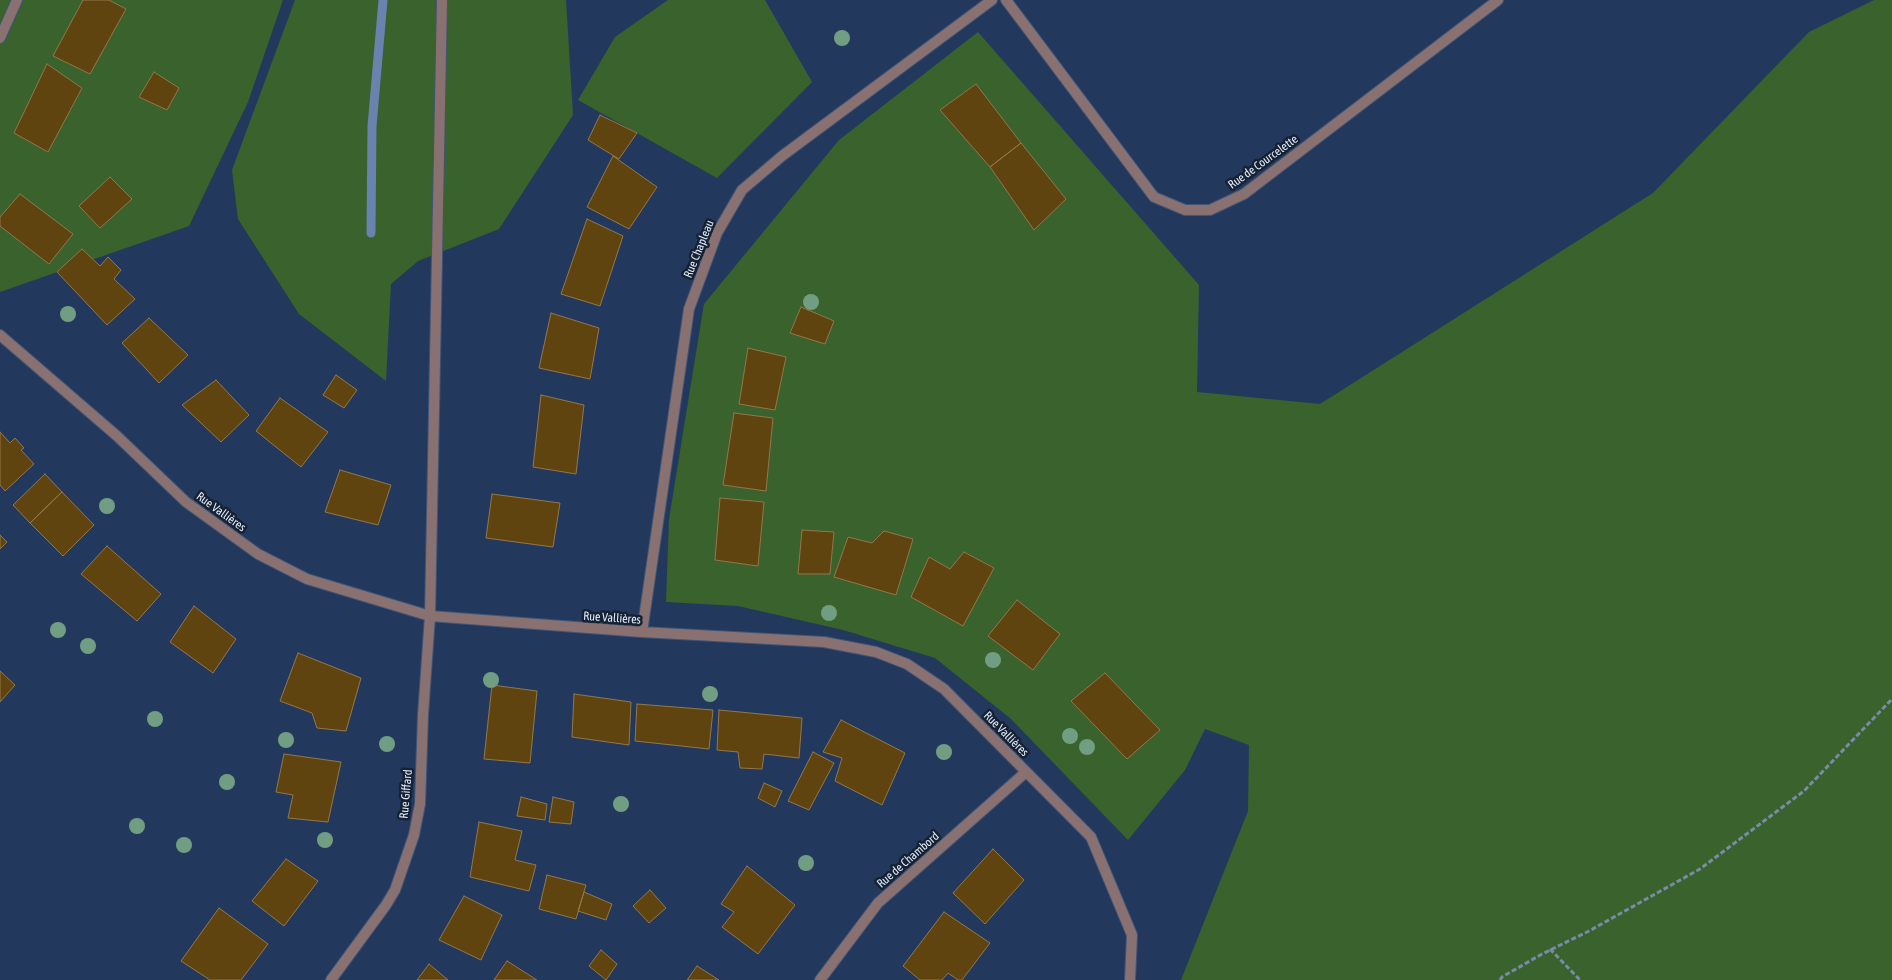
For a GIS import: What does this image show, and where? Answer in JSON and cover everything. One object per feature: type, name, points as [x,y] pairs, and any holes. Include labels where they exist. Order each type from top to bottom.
[{"type":"street","points":[[0,38],[17,0]]},
{"type":"street","name":"Rue Giffard","points":[[331,980],[395,890],[414,835],[420,804],[430,616],[442,0]]},
{"type":"street","name":"Rue Chapleau","points":[[642,632],[689,309],[717,233],[742,190],[782,156],[992,0]]},
{"type":"street","name":"Rue de Courcelette","points":[[1006,0],[1154,197],[1185,210],[1210,210],[1244,194],[1498,0]]},
{"type":"street","name":"Rue Vallières","points":[[0,335],[117,436],[186,502],[258,554],[307,579],[430,616],[642,632],[824,642],[876,652],[907,664],[944,689],[1091,837],[1132,936],[1130,980]]},
{"type":"street","name":"Rue de Chambord","points":[[820,980],[878,904],[1026,772]]},
{"type":"path","points":[[1500,980],[1550,949],[1589,930],[1700,869],[1804,791],[1892,699]]},
{"type":"path","points":[[1550,949],[1580,980]]},
{"type":"green space","points":[[0,0],[283,0],[248,102],[189,226],[0,292]]},
{"type":"green space","points":[[295,0],[566,0],[573,115],[499,229],[418,261],[391,284],[386,381],[299,314],[238,219],[232,170]]},
{"type":"green space","points":[[668,0],[765,0],[812,82],[717,178],[578,100],[615,37]]},
{"type":"green space","points":[[1874,0],[1892,0],[1892,980],[1181,980],[1248,811],[1249,745],[1205,729],[1185,770],[1128,840],[1011,719],[935,658],[843,630],[738,606],[666,602],[669,519],[704,304],[839,140],[978,32],[1199,285],[1197,392],[1320,404],[1653,193],[1809,32]]},
{"type":"building","points":[[83,0],[109,0],[126,9],[90,74],[53,56]]},
{"type":"building","points":[[47,64],[82,88],[48,152],[14,133]]},
{"type":"building","points":[[154,72],[179,88],[167,110],[139,97]]},
{"type":"building","points":[[976,84],[1021,143],[990,167],[940,110]]},
{"type":"building","points":[[600,115],[637,133],[619,159],[588,140]]},
{"type":"building","points":[[1021,143],[1066,199],[1034,230],[990,167]]},
{"type":"building","points":[[613,156],[657,187],[629,229],[587,207]]},
{"type":"building","points":[[110,177],[132,199],[100,228],[79,206]]},
{"type":"building","points":[[20,194],[73,234],[49,264],[0,226],[0,217]]},
{"type":"building","points":[[587,219],[623,236],[600,306],[561,294]]},
{"type":"building","points":[[82,249],[100,266],[108,257],[121,270],[114,279],[135,299],[107,325],[57,272]]},
{"type":"building","points":[[801,307],[834,321],[825,344],[790,333]]},
{"type":"building","points":[[551,313],[599,328],[590,379],[539,368]]},
{"type":"building","points":[[149,318],[188,355],[159,383],[122,343]]},
{"type":"building","points":[[748,348],[786,357],[775,410],[739,404]]},
{"type":"building","points":[[336,375],[357,390],[344,408],[323,395]]},
{"type":"building","points":[[216,380],[249,415],[221,442],[182,405]]},
{"type":"building","points":[[541,395],[584,405],[576,474],[533,467]]},
{"type":"building","points":[[280,398],[328,432],[301,467],[256,431]]},
{"type":"building","points":[[734,413],[773,418],[766,491],[723,485]]},
{"type":"building","points":[[0,432],[10,443],[15,438],[24,448],[21,450],[34,464],[5,491],[0,485]]},
{"type":"building","points":[[340,470],[391,485],[378,525],[325,512]]},
{"type":"building","points":[[45,474],[62,492],[30,523],[13,505]]},
{"type":"building","points":[[62,492],[94,525],[63,556],[30,523]]},
{"type":"building","points":[[492,494],[560,503],[553,547],[486,538]]},
{"type":"building","points":[[720,498],[764,502],[758,566],[715,560]]},
{"type":"building","points":[[802,530],[834,532],[830,574],[798,574]]},
{"type":"building","points":[[884,531],[913,539],[896,595],[834,577],[848,537],[872,543]]},
{"type":"building","points":[[0,535],[7,542],[0,549]]},
{"type":"building","points":[[107,546],[161,594],[137,621],[81,574]]},
{"type":"building","points":[[964,552],[994,568],[963,626],[911,597],[929,557],[950,569]]},
{"type":"building","points":[[1017,600],[1060,634],[1033,670],[988,636]]},
{"type":"building","points":[[194,606],[236,639],[213,673],[170,642]]},
{"type":"building","points":[[298,653],[361,678],[346,731],[317,728],[312,713],[280,701]]},
{"type":"building","points":[[0,671],[15,685],[0,702]]},
{"type":"building","points":[[1105,673],[1160,730],[1127,759],[1071,701]]},
{"type":"building","points":[[492,685],[537,691],[530,763],[484,759]]},
{"type":"building","points":[[574,694],[631,702],[629,745],[572,737]]},
{"type":"building","points":[[637,704],[713,710],[709,749],[635,741]]},
{"type":"building","points":[[719,710],[802,718],[799,758],[764,754],[762,769],[740,768],[738,752],[717,750]]},
{"type":"building","points":[[841,720],[905,753],[882,805],[835,781],[842,758],[823,752]]},
{"type":"building","points":[[813,752],[834,763],[809,810],[788,801]]},
{"type":"building","points":[[284,754],[341,762],[328,822],[288,818],[293,795],[276,792]]},
{"type":"building","points":[[764,783],[782,791],[775,807],[758,798]]},
{"type":"building","points":[[521,797],[547,804],[545,820],[517,816]]},
{"type":"building","points":[[553,797],[574,802],[571,824],[549,822]]},
{"type":"building","points":[[479,822],[522,831],[515,860],[536,865],[529,891],[470,877]]},
{"type":"building","points":[[993,849],[1024,880],[985,924],[953,893]]},
{"type":"building","points":[[286,859],[318,881],[284,926],[252,901]]},
{"type":"building","points":[[747,866],[795,905],[758,954],[722,927],[734,912],[721,904]]},
{"type":"building","points":[[547,875],[586,885],[576,919],[539,909]]},
{"type":"building","points":[[650,890],[666,908],[649,923],[633,906]]},
{"type":"building","points":[[584,892],[612,904],[606,920],[578,911]]},
{"type":"building","points":[[464,896],[502,915],[481,960],[439,940]]},
{"type":"building","points":[[219,908],[268,944],[241,980],[210,980],[181,961]]},
{"type":"building","points":[[944,912],[990,943],[962,980],[958,980],[948,973],[942,980],[920,980],[903,966]]},
{"type":"building","points":[[601,950],[617,964],[606,980],[589,966]]},
{"type":"building","points":[[507,961],[537,980],[494,980]]},
{"type":"building","points":[[429,964],[448,980],[417,980]]},
{"type":"building","points":[[697,966],[719,980],[687,980]]},
{"type":"waterway","points":[[371,233],[372,126],[383,0]]}]
